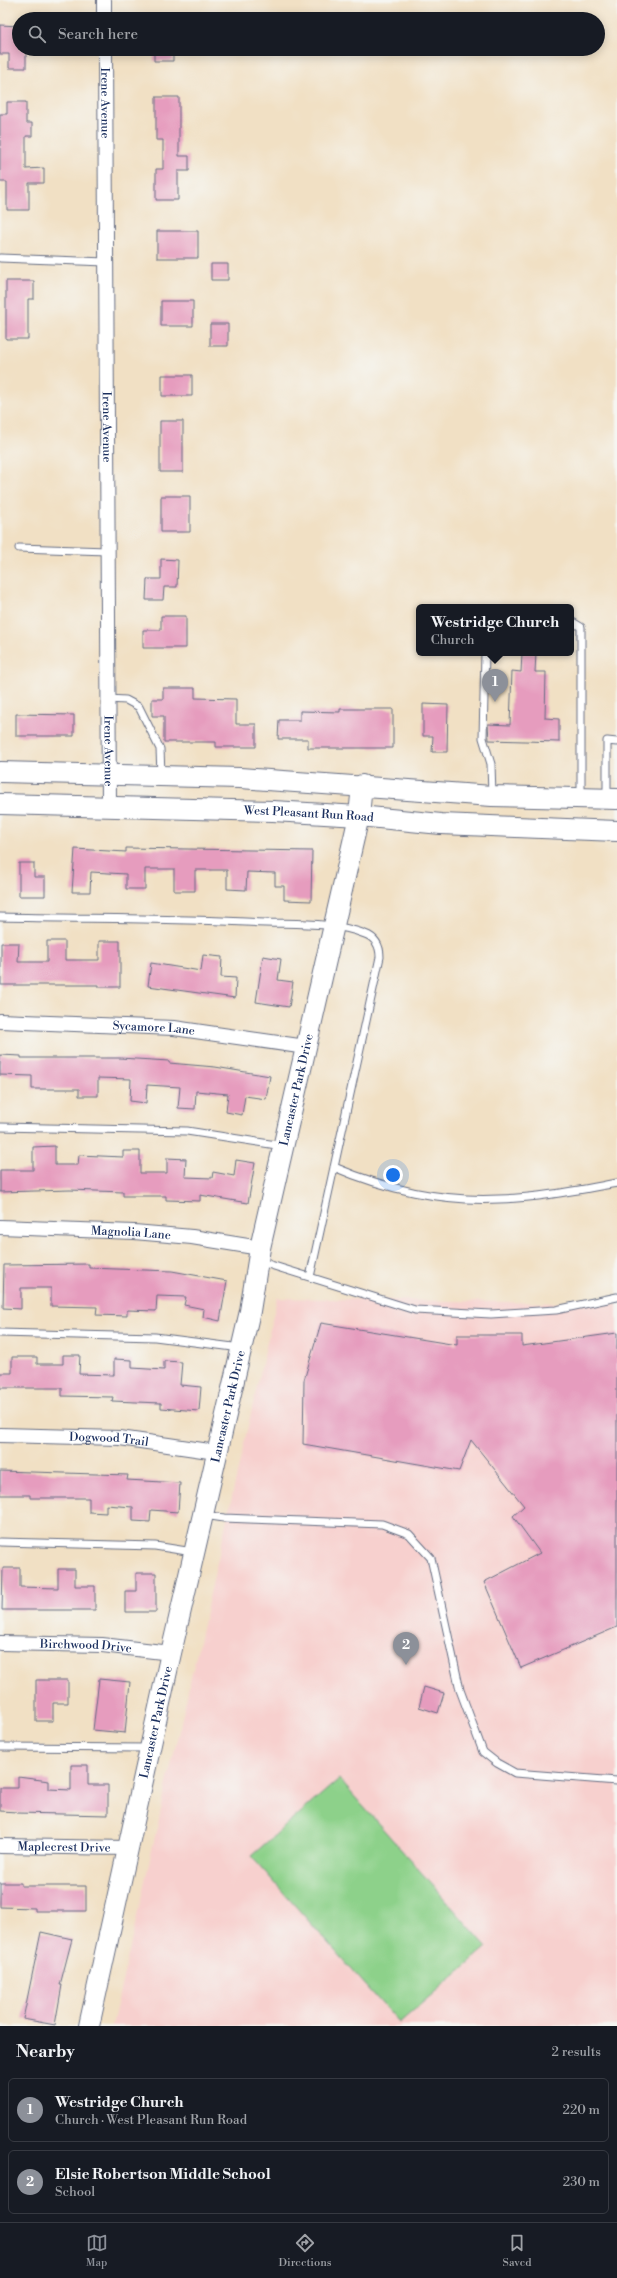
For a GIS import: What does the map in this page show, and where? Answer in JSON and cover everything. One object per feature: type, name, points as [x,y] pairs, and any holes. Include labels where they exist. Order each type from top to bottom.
[{"type":"street","points":[[104,0],[104,12]]},
{"type":"street","name":"Irene Avenue","points":[[105,56],[107,551],[110,806]]},
{"type":"street","points":[[0,772],[161,776],[362,785],[492,796],[612,799]]},
{"type":"street","name":"Lancaster Park Drive","points":[[89,2026],[129,1848],[170,1653],[241,1348],[259,1255],[335,926],[359,816],[362,785]]},
{"type":"street","points":[[580,830],[582,799]]},
{"type":"street","name":"West Pleasant Run Road","points":[[0,804],[110,806],[359,816],[441,824],[617,831]]},
{"type":"street","name":"Sycamore Lane","points":[[0,1021],[174,1028],[306,1047]]},
{"type":"street","name":"Magnolia Lane","points":[[0,1227],[134,1232],[192,1237],[259,1255]]},
{"type":"street","name":"Dogwood Trail","points":[[0,1435],[120,1438],[216,1452]]},
{"type":"street","name":"Birchwood Drive","points":[[0,1643],[102,1645],[170,1653]]},
{"type":"street","name":"Maplecrest Drive","points":[[0,1846],[129,1848]]},
{"type":"lane","points":[[0,258],[106,262]]},
{"type":"lane","points":[[19,548],[107,551]]},
{"type":"lane","points":[[574,623],[581,627],[582,799]]},
{"type":"lane","points":[[485,656],[483,738],[491,764],[492,796]]},
{"type":"lane","points":[[108,699],[126,700],[139,707],[160,749],[161,776]]},
{"type":"lane","points":[[612,799],[608,742],[617,742]]},
{"type":"lane","points":[[0,918],[226,920],[335,926],[366,934],[376,941],[380,947],[380,957],[310,1277]]},
{"type":"lane","points":[[0,1127],[187,1131],[284,1146]]},
{"type":"lane","points":[[334,1167],[365,1180],[407,1191],[458,1198],[500,1200],[617,1184]]},
{"type":"lane","points":[[259,1255],[310,1277],[415,1310],[491,1314],[556,1310],[617,1296]]},
{"type":"lane","points":[[0,1333],[155,1337],[241,1348]]},
{"type":"lane","points":[[202,1515],[224,1518],[382,1524],[409,1534],[431,1558],[460,1690],[483,1752],[515,1774],[617,1781]]},
{"type":"lane","points":[[0,1542],[155,1546],[193,1552]]},
{"type":"lane","points":[[0,1746],[150,1748]]},
{"type":"shaded area","points":[[277,1298],[617,1304],[617,2026],[112,2026]]},
{"type":"green space","points":[[339,1779],[487,1947],[399,2023],[251,1856]]},
{"type":"building","points":[[0,25],[12,26],[12,56],[26,56],[26,68],[9,68],[9,54],[0,54]]},
{"type":"building","points":[[154,56],[173,56],[173,61],[154,61]]},
{"type":"building","points":[[156,97],[179,97],[179,156],[189,156],[189,171],[178,171],[178,200],[156,200],[156,169],[163,169],[163,140],[156,140]]},
{"type":"building","points":[[7,102],[26,102],[26,123],[32,123],[32,136],[26,136],[26,169],[44,168],[44,183],[29,183],[29,210],[7,210],[7,182],[0,182],[0,114],[7,114]]},
{"type":"building","points":[[157,231],[198,231],[198,258],[157,258]]},
{"type":"building","points":[[211,264],[228,264],[228,280],[211,280]]},
{"type":"building","points":[[6,281],[34,281],[34,299],[28,299],[28,339],[6,339]]},
{"type":"building","points":[[161,301],[193,301],[193,326],[161,326]]},
{"type":"building","points":[[210,324],[228,324],[228,346],[210,346]]},
{"type":"building","points":[[162,375],[192,375],[192,396],[162,396]]},
{"type":"building","points":[[160,421],[183,421],[183,472],[160,472]]},
{"type":"building","points":[[161,496],[190,496],[190,532],[161,532]]},
{"type":"building","points":[[161,559],[178,560],[177,587],[164,587],[163,600],[146,600],[147,579],[161,579]]},
{"type":"building","points":[[161,616],[186,616],[186,648],[143,648],[143,630],[161,630]]},
{"type":"building","points":[[522,656],[536,656],[535,672],[546,672],[545,718],[559,719],[559,742],[489,740],[488,724],[510,725],[512,671],[521,672]]},
{"type":"building","points":[[163,688],[195,688],[195,698],[236,699],[236,724],[256,724],[256,747],[216,747],[216,742],[164,742],[164,716],[152,716],[152,699],[163,699]]},
{"type":"building","points":[[423,704],[448,705],[447,752],[432,752],[433,736],[423,736]]},
{"type":"building","points":[[340,709],[393,709],[393,748],[308,748],[308,739],[278,739],[279,720],[300,720],[300,711],[340,712]]},
{"type":"building","points":[[16,714],[74,715],[74,736],[16,736]]},
{"type":"building","points":[[126,848],[312,851],[311,901],[284,900],[284,886],[275,886],[275,873],[247,872],[246,890],[227,889],[227,870],[195,870],[195,891],[174,891],[174,869],[145,869],[145,889],[126,889],[126,874],[91,872],[90,892],[72,892],[75,849],[126,852]]},
{"type":"building","points":[[19,863],[34,863],[34,877],[45,877],[45,896],[19,896]]},
{"type":"building","points":[[47,941],[65,941],[65,960],[99,960],[99,941],[120,941],[120,987],[99,987],[99,985],[1,985],[1,943],[19,943],[18,962],[47,962]]},
{"type":"building","points":[[203,955],[222,957],[221,977],[236,978],[235,998],[148,986],[151,963],[201,971]]},
{"type":"building","points":[[263,956],[281,959],[278,980],[293,982],[289,1007],[256,1002]]},
{"type":"building","points":[[0,1055],[21,1056],[21,1058],[120,1058],[169,1061],[169,1063],[215,1067],[270,1076],[266,1099],[245,1096],[242,1115],[226,1112],[228,1094],[196,1091],[195,1109],[178,1108],[180,1087],[147,1085],[146,1103],[130,1101],[131,1079],[98,1078],[98,1096],[79,1096],[79,1089],[32,1089],[32,1076],[0,1075]]},
{"type":"building","points":[[55,1146],[55,1165],[78,1165],[79,1155],[123,1157],[123,1151],[140,1151],[140,1173],[167,1173],[167,1158],[186,1159],[185,1177],[212,1178],[213,1172],[234,1176],[236,1160],[255,1163],[248,1203],[200,1195],[200,1201],[166,1200],[166,1196],[123,1196],[123,1192],[70,1190],[0,1192],[0,1170],[33,1170],[33,1147]]},
{"type":"building","points":[[89,1264],[89,1268],[172,1271],[227,1281],[220,1321],[203,1317],[204,1309],[184,1305],[186,1297],[157,1296],[156,1311],[127,1310],[127,1316],[96,1315],[97,1307],[51,1306],[51,1288],[21,1288],[21,1309],[3,1308],[4,1265]]},
{"type":"building","points":[[321,1323],[457,1345],[457,1335],[522,1335],[522,1346],[617,1333],[617,1627],[521,1668],[484,1582],[540,1553],[513,1516],[524,1506],[471,1440],[459,1471],[303,1444],[304,1380]]},
{"type":"building","points":[[63,1355],[80,1355],[79,1374],[114,1375],[114,1359],[132,1360],[132,1368],[164,1370],[164,1361],[182,1362],[180,1385],[201,1387],[199,1411],[161,1408],[161,1403],[112,1401],[113,1397],[62,1396],[62,1388],[0,1388],[0,1373],[12,1373],[12,1357],[37,1357],[37,1364],[63,1364]]},
{"type":"building","points":[[0,1471],[128,1475],[127,1480],[180,1483],[178,1512],[151,1510],[150,1522],[133,1521],[133,1507],[106,1505],[106,1513],[89,1512],[89,1498],[30,1498],[30,1495],[0,1495]]},
{"type":"building","points":[[3,1568],[20,1568],[20,1587],[58,1588],[58,1569],[75,1569],[75,1586],[95,1586],[95,1610],[2,1610]]},
{"type":"building","points":[[136,1573],[156,1573],[156,1612],[125,1612],[125,1591],[136,1591]]},
{"type":"building","points":[[99,1679],[130,1682],[125,1733],[93,1730]]},
{"type":"building","points":[[36,1680],[68,1680],[68,1703],[53,1703],[53,1721],[36,1721]]},
{"type":"building","points":[[424,1687],[444,1693],[438,1713],[419,1707]]},
{"type":"building","points":[[71,1765],[88,1765],[88,1785],[108,1785],[108,1815],[17,1813],[0,1811],[0,1788],[18,1788],[18,1777],[49,1781],[49,1789],[71,1790]]},
{"type":"building","points":[[0,1883],[21,1883],[21,1886],[86,1886],[86,1911],[35,1911],[35,1908],[0,1907]]},
{"type":"building","points":[[41,1932],[72,1939],[60,1985],[62,1985],[55,2025],[23,2019]]},
{"type":"place","name":"Westridge Church","points":[[495,702]]},
{"type":"place","name":"Elsie Robertson Middle School","points":[[406,1665]]}]
